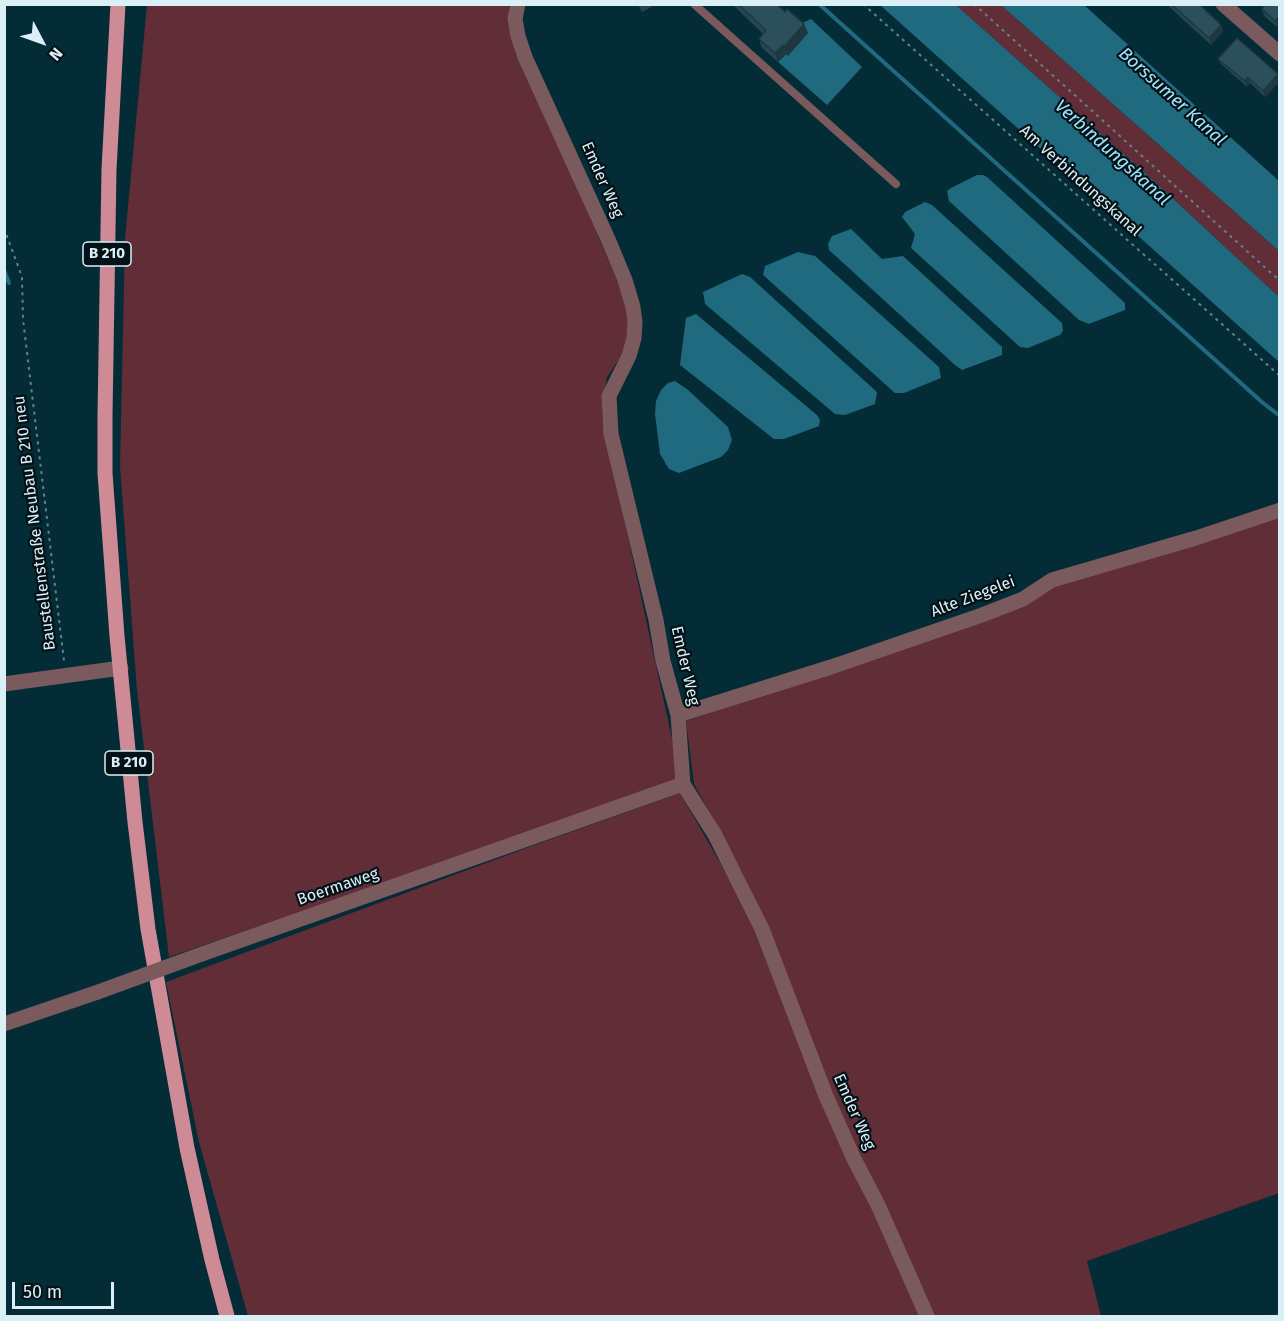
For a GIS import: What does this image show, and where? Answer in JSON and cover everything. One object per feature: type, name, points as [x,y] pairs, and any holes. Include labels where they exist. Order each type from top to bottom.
[{"type":"main road","name":"B 210","points":[[118,4],[109,158],[105,416],[105,474],[117,636],[148,928],[188,1148],[227,1317]]},
{"type":"street","name":"Emder Weg","points":[[518,4],[515,19],[525,57],[604,229],[625,280],[633,307],[634,338],[629,356],[609,396],[611,434],[656,620],[663,661],[678,715],[683,784],[715,835],[762,929],[826,1096],[854,1159],[878,1205],[927,1317]]},
{"type":"street","points":[[1223,4],[1280,54]]},
{"type":"street","name":"Alte Ziegelei","points":[[678,715],[831,667],[982,615],[1023,599],[1052,580],[1196,538],[1280,510]]},
{"type":"street","points":[[4,684],[121,668]]},
{"type":"street","name":"Boermaweg","points":[[4,1024],[683,784]]},
{"type":"lane","points":[[694,4],[896,184]]},
{"type":"path","name":"Am Verbindungskanal","points":[[863,4],[1280,376]]},
{"type":"path","points":[[974,4],[1280,281]]},
{"type":"path","name":"Baustellenstraße Neubau B 210 neu","points":[[4,228],[22,278],[23,320],[65,676]]},
{"type":"shaded area","points":[[147,5],[509,5],[512,34],[628,306],[628,332],[622,355],[607,377],[602,409],[603,423],[681,780],[169,957],[137,690],[120,467],[125,239]]},
{"type":"shaded area","points":[[956,5],[1001,5],[1279,251],[1279,297],[1155,182]]},
{"type":"shaded area","points":[[1279,517],[1279,1193],[1087,1261],[1101,1316],[933,1316],[831,1094],[768,927],[742,872],[694,784],[686,721],[1024,605],[1055,585]]},
{"type":"shaded area","points":[[680,793],[758,929],[920,1316],[248,1316],[199,1142],[166,982]]},
{"type":"water","name":"Verbindungskanal","points":[[880,5],[956,5],[1155,182],[1279,297],[1279,362]]},
{"type":"water","name":"Borssumer Kanal","points":[[1001,5],[1084,5],[1279,181],[1279,251]]},
{"type":"water","points":[[811,19],[862,67],[827,105],[778,62],[787,55],[798,25]]},
{"type":"water","points":[[977,175],[987,177],[1125,303],[1125,310],[1089,324],[1079,320],[949,201],[947,191]]},
{"type":"water","points":[[925,202],[932,205],[1062,323],[1063,331],[1060,335],[1028,348],[1020,347],[911,248],[915,234],[902,217],[905,212]]},
{"type":"water","points":[[851,229],[882,259],[903,256],[1002,347],[1002,355],[962,370],[955,365],[829,250],[828,244],[832,236]]},
{"type":"water","points":[[798,252],[815,256],[939,367],[941,378],[904,393],[895,393],[763,275],[765,266]]},
{"type":"water","points":[[742,274],[750,277],[877,392],[875,404],[845,415],[835,414],[705,304],[703,292]]},
{"type":"water","points":[[696,314],[817,415],[820,420],[819,426],[784,439],[774,439],[680,365],[686,318]]},
{"type":"water","points":[[675,381],[728,427],[732,440],[728,450],[721,457],[679,473],[669,469],[660,454],[655,414],[656,401],[661,390],[668,383]]},
{"type":"building","points":[[738,4],[776,4],[785,12],[787,9],[804,24],[784,47],[783,45],[775,53],[759,39],[766,30]]},
{"type":"building","points":[[1171,4],[1199,4],[1221,25],[1209,38]]},
{"type":"building","points":[[1266,4],[1280,4],[1280,16],[1275,21],[1262,9]]},
{"type":"building","points":[[1237,38],[1278,74],[1263,91],[1248,77],[1245,81],[1218,59]]},
{"type":"waterway","points":[[819,4],[1280,416]]},
{"type":"waterway","points":[[4,270],[9,283]]}]
